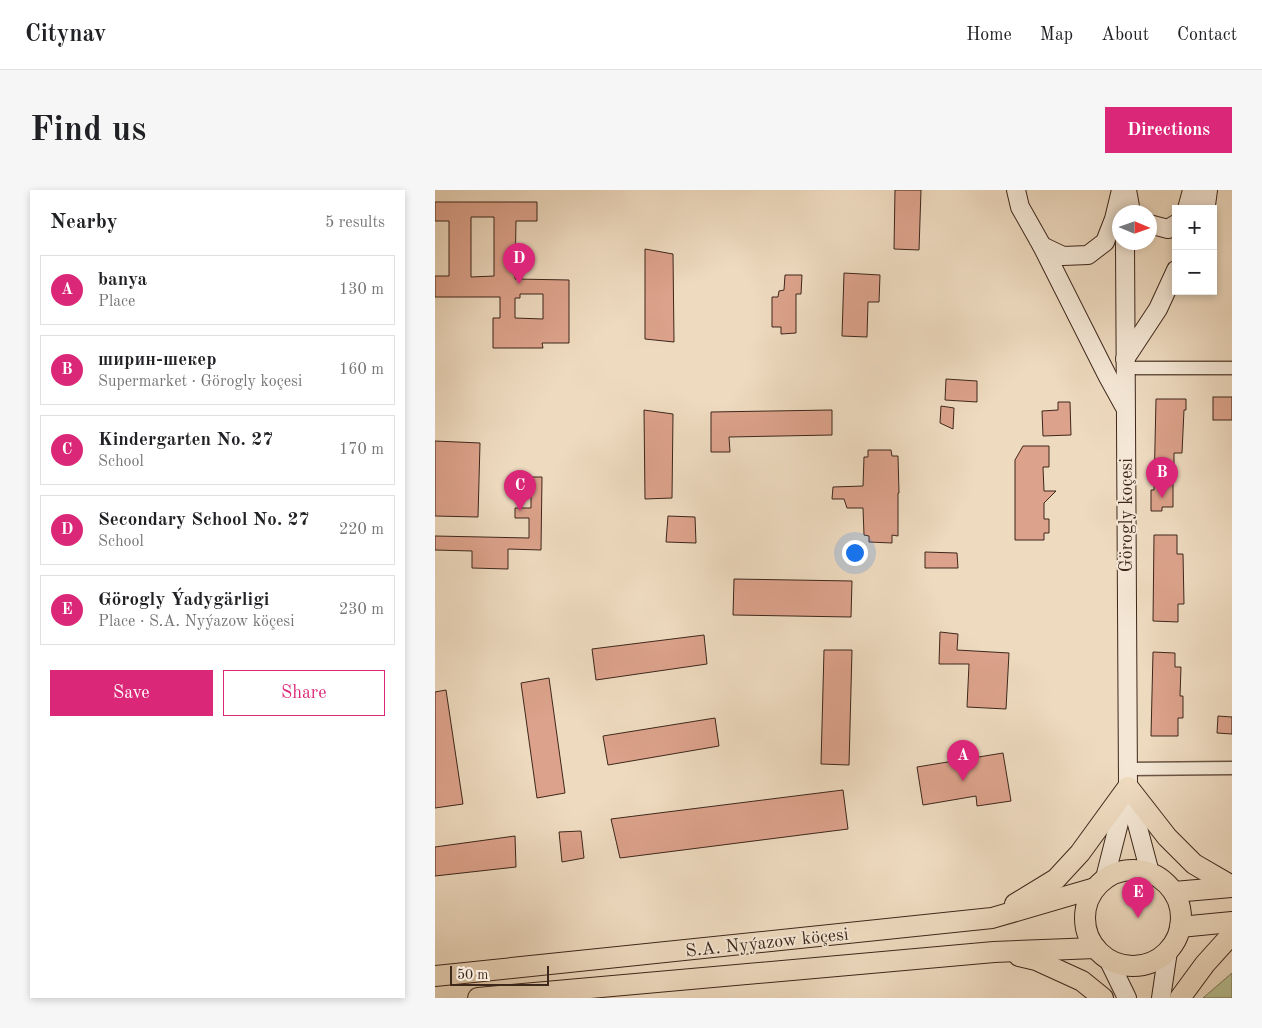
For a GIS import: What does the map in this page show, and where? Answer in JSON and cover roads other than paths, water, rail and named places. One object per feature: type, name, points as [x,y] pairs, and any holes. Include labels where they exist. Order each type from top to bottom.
[{"type":"main road","points":[[992,918],[1056,879],[1080,853],[1128,778],[1167,837],[1194,864],[1232,886]]},
{"type":"main road","points":[[1135,869],[1150,873],[1163,880],[1174,892],[1180,906],[1180,927],[1177,937],[1168,951],[1155,961],[1139,966],[1123,965],[1101,954],[1087,934],[1085,918],[1087,902],[1100,883],[1119,871],[1135,869]]},
{"type":"main road","name":"S.A. Nyýazow köçesi","points":[[435,976],[992,918],[1100,883]]},
{"type":"main road","points":[[1174,892],[1232,886]]},
{"type":"main road","points":[[1180,927],[1232,922]]},
{"type":"main road","points":[[1180,998],[1205,964],[1232,934]]},
{"type":"main road","points":[[995,952],[1036,960],[1081,981],[1103,998]]},
{"type":"main road","name":"S.A. Nyýazow köçesi","points":[[478,998],[995,952],[1101,954]]},
{"type":"street","points":[[1016,190],[1020,207],[1042,246],[1125,409]]},
{"type":"street","points":[[1042,246],[1063,256],[1088,254],[1105,242],[1124,190]]},
{"type":"street","points":[[1124,190],[1124,205]]},
{"type":"street","points":[[1124,190],[1129,205]]},
{"type":"street","points":[[1188,205],[1192,190]]},
{"type":"street","points":[[1206,205],[1208,190]]},
{"type":"street","points":[[1157,226],[1168,229],[1172,226]]},
{"type":"street","name":"Görogly koçesi","points":[[1125,250],[1128,778]]},
{"type":"street","points":[[1172,278],[1157,309],[1125,363],[1232,368]]},
{"type":"street","points":[[1128,778],[1232,768]]},
{"type":"street","points":[[1128,778],[1150,873]]},
{"type":"street","points":[[1100,883],[1128,778]]},
{"type":"street","points":[[1161,998],[1168,951]]},
{"type":"street","points":[[1101,954],[1127,998]]},
{"type":"place","name":"Secondary School No. 27","points":[[519,284]]},
{"type":"place","name":"ширин-шекер","points":[[1162,498]]},
{"type":"place","name":"Kindergarten No. 27","points":[[520,511]]},
{"type":"place","name":"banya","points":[[963,781]]},
{"type":"place","name":"Görogly Ýadygärligi","points":[[1138,918]]}]
